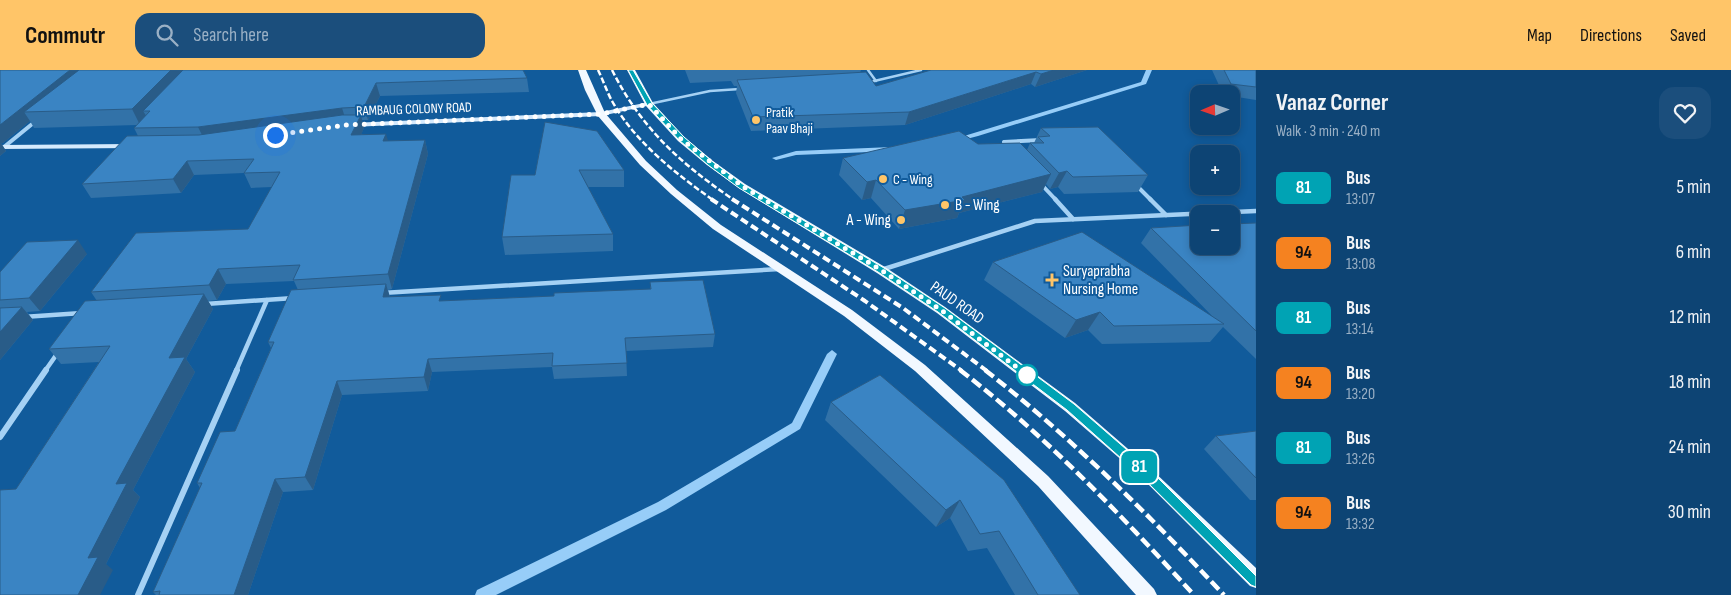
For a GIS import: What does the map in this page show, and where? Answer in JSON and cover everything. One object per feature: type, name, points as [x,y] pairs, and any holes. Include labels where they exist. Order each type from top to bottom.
[{"type":"main road","points":[[582,70],[589,90],[601,114],[643,163],[674,192],[717,227],[848,313],[920,368],[1043,482],[1148,595]]},
{"type":"main road","name":"PAUD ROAD","points":[[631,70],[649,104],[681,139],[734,180],[881,270],[941,310],[1070,407],[1145,472],[1256,580]]},
{"type":"street","name":"RAMBAUG COLONY ROAD","points":[[346,125],[601,114],[649,104]]},
{"type":"street","points":[[2,147],[41,117]]},
{"type":"street","points":[[1010,152],[1003,144],[1004,142],[1050,139]]},
{"type":"street","points":[[2,147],[125,146],[133,142]]},
{"type":"street","points":[[1035,178],[1073,219]]},
{"type":"street","points":[[1130,179],[1166,215]]},
{"type":"street","points":[[881,270],[1035,221],[1256,211]]},
{"type":"street","points":[[376,293],[781,269]]},
{"type":"street","points":[[200,304],[296,298]]},
{"type":"street","points":[[138,595],[267,300]]},
{"type":"street","points":[[19,317],[84,313],[79,321]]},
{"type":"street","points":[[0,437],[62,346]]},
{"type":"lane","points":[[868,70],[876,81]]},
{"type":"lane","points":[[866,82],[921,70]]},
{"type":"lane","points":[[649,104],[710,91],[744,89]]},
{"type":"building","points":[[0,70],[70,70],[0,125]]},
{"type":"building","points":[[79,70],[171,70],[132,109],[24,112]]},
{"type":"building","points":[[183,70],[523,70],[527,78],[376,83],[364,107],[342,108],[198,127],[134,128],[150,111],[143,111]]},
{"type":"building","points":[[931,70],[1054,70],[1041,74],[1036,72],[909,112],[753,117],[737,80],[866,72],[876,86]]},
{"type":"building","points":[[1224,70],[1256,70],[1256,87],[1231,84]]},
{"type":"building","points":[[342,115],[361,115],[351,135],[386,134],[383,141],[425,140],[388,274],[293,280],[300,265],[218,269],[209,285],[91,292],[136,233],[248,229],[280,172],[244,173],[254,159],[187,161],[173,179],[82,184],[127,136],[199,135]]},
{"type":"building","points":[[545,122],[597,131],[624,170],[579,170],[613,234],[502,237],[511,175],[535,175]]},
{"type":"building","points":[[1098,127],[1148,175],[1073,177],[1067,171],[1059,173],[1030,143],[1044,143],[1038,137],[1050,136],[1041,128]]},
{"type":"building","points":[[959,131],[978,144],[1020,143],[1051,174],[962,197],[965,200],[905,210],[876,180],[867,182],[843,158]]},
{"type":"building","points":[[1256,223],[1256,331],[1151,228],[1190,226],[1190,255],[1240,255],[1240,224]]},
{"type":"building","points":[[1082,232],[1224,324],[1114,326],[1100,312],[1076,320],[993,262]]},
{"type":"building","points":[[78,240],[29,298],[0,300],[0,272],[27,242]]},
{"type":"building","points":[[703,280],[715,334],[625,338],[627,363],[552,366],[553,353],[428,359],[424,377],[337,381],[305,477],[275,479],[234,595],[159,595],[160,591],[153,592],[202,483],[197,483],[220,432],[235,431],[274,342],[268,342],[291,290],[386,284],[383,297],[441,295],[439,301],[554,296],[554,293],[651,289],[650,282]]},
{"type":"building","points":[[204,294],[169,358],[185,357],[116,484],[127,483],[88,558],[98,557],[78,595],[0,595],[0,490],[16,489],[110,346],[49,349],[85,301]]},
{"type":"building","points":[[22,307],[0,332],[0,308]]},
{"type":"building","points":[[880,375],[1004,480],[1080,595],[1038,595],[999,531],[980,534],[960,500],[946,510],[831,402]]},
{"type":"building","points":[[1256,431],[1256,478],[1216,436]]},
{"type":"waterway","points":[[955,140],[1144,83],[1149,70]]},
{"type":"waterway","points":[[776,158],[796,153],[892,149]]},
{"type":"waterway","points":[[482,595],[662,506],[796,426],[832,354]]},
{"type":"railway","points":[[598,70],[612,101],[632,130],[657,156],[713,200]]},
{"type":"railway","points":[[612,70],[636,110],[664,143],[697,173],[734,200]]},
{"type":"railway","points":[[711,199],[865,301],[962,371]]},
{"type":"railway","points":[[732,199],[903,308],[987,371]]},
{"type":"railway","points":[[960,370],[992,395],[1053,449],[1139,535],[1194,595]]},
{"type":"railway","points":[[985,370],[1109,478],[1224,595]]},
{"type":"bus line","name":"81","points":[[631,70],[649,104],[681,139],[710,163],[742,186],[881,270],[941,310],[1014,364],[1070,407],[1145,472],[1256,580]]},
{"type":"place","name":"Pratik Paav Bhaji","points":[[756,120]]},
{"type":"place","name":"C - Wing","points":[[883,179]]},
{"type":"place","name":"B - Wing","points":[[945,205]]},
{"type":"place","name":"A - Wing","points":[[901,220]]},
{"type":"place","name":"Suryaprabha Nursing Home","points":[[1052,280]]},
{"type":"route","points":[[275,135],[346,125],[601,114],[649,104],[681,139],[742,186],[881,270],[941,310],[1027,375]]}]
